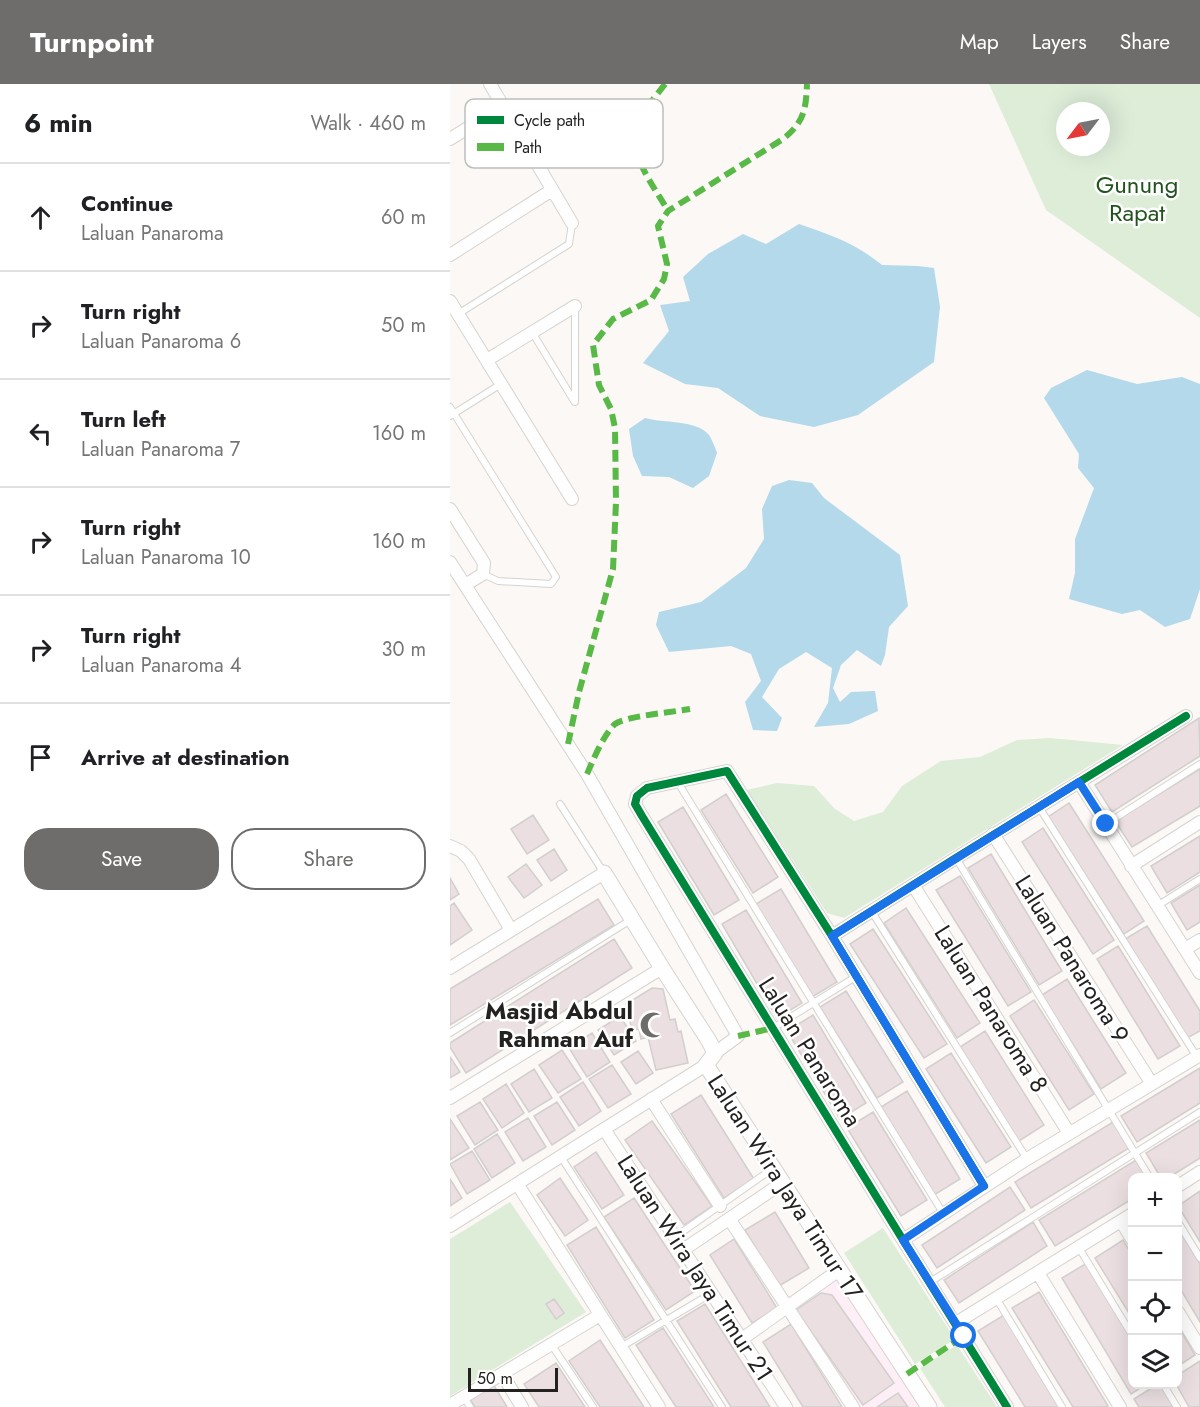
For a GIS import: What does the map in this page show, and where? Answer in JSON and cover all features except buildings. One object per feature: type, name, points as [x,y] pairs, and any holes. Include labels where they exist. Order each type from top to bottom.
[{"type":"street","points":[[490,84],[499,99]]},
{"type":"street","points":[[450,139],[465,130]]},
{"type":"street","points":[[539,168],[572,223]]},
{"type":"street","points":[[450,255],[552,190]]},
{"type":"street","points":[[450,301],[572,499]]},
{"type":"street","points":[[487,360],[574,306]]},
{"type":"street","points":[[450,509],[484,563],[483,574],[465,585]]},
{"type":"street","points":[[450,562],[587,774],[738,1036],[710,1059],[651,1099],[450,1226]]},
{"type":"street","points":[[984,1186],[832,936],[1186,716]]},
{"type":"street","name":"Laluan Panaroma","points":[[832,936],[727,771],[647,788],[637,796],[635,804],[1007,1407]]},
{"type":"street","points":[[1079,782],[1200,974]]},
{"type":"street","points":[[1131,866],[1200,822]]},
{"type":"street","name":"Laluan Panaroma 9","points":[[993,834],[1152,1084]]},
{"type":"street","points":[[450,846],[461,851],[469,859],[511,930]]},
{"type":"street","points":[[450,968],[604,873]]},
{"type":"street","name":"Laluan Wira Jaya Timur 17","points":[[604,873],[709,1041],[710,1059],[773,1169],[928,1407]]},
{"type":"street","name":"Laluan Panaroma 8","points":[[913,885],[1069,1133]]},
{"type":"street","points":[[1185,949],[1200,940]]},
{"type":"street","points":[[450,1098],[662,968]]},
{"type":"street","points":[[903,1240],[1027,1159],[1199,1056]]},
{"type":"street","points":[[651,1099],[720,1206]]},
{"type":"street","name":"Laluan Wira Jaya Timur 21","points":[[604,1129],[786,1407]]},
{"type":"street","points":[[1182,1183],[1200,1172]]},
{"type":"street","points":[[684,1250],[782,1183]]},
{"type":"street","points":[[518,1185],[659,1407]]},
{"type":"street","points":[[956,1323],[1128,1217]]},
{"type":"street","points":[[730,1220],[853,1407]]},
{"type":"street","points":[[1121,1221],[1128,1232]]},
{"type":"street","points":[[742,1339],[839,1270]]},
{"type":"street","points":[[1038,1273],[1120,1407]]},
{"type":"street","points":[[450,1405],[467,1402],[502,1374],[600,1314]]},
{"type":"street","points":[[1182,1319],[1200,1348]]},
{"type":"street","points":[[502,1374],[522,1407]]},
{"type":"lane","points":[[458,314],[569,244],[572,223]]},
{"type":"lane","points":[[532,332],[575,402],[574,306]]},
{"type":"lane","points":[[452,415],[501,384]]},
{"type":"lane","points":[[450,407],[452,415],[556,577],[551,584],[498,581],[483,574]]},
{"type":"lane","points":[[1106,824],[1200,764]]},
{"type":"lane","points":[[677,781],[944,1214]]},
{"type":"lane","points":[[560,804],[604,873]]},
{"type":"lane","points":[[1039,807],[1199,1056]]},
{"type":"lane","points":[[956,858],[1147,1173]]},
{"type":"lane","points":[[1157,907],[1200,879]]},
{"type":"lane","points":[[872,912],[1027,1159]]},
{"type":"lane","points":[[450,1033],[633,919]]},
{"type":"lane","points":[[773,1028],[857,976]]},
{"type":"lane","points":[[929,1283],[1200,1112]]},
{"type":"lane","points":[[561,1157],[722,1407]]},
{"type":"lane","points":[[675,1237],[773,1169]]},
{"type":"lane","points":[[1181,1227],[1200,1258]]},
{"type":"lane","points":[[1079,1248],[1128,1328]]},
{"type":"lane","points":[[621,1347],[712,1293]]},
{"type":"lane","points":[[996,1298],[1062,1407]]},
{"type":"lane","points":[[552,1344],[593,1407]]},
{"type":"lane","points":[[1166,1389],[1177,1407]]},
{"type":"shaded area","points":[[841,1270],[929,1407],[851,1407],[787,1308]]},
{"type":"green space","name":"Gunung Rapat","points":[[989,84],[1200,84],[1200,318],[1046,210]]},
{"type":"green space","points":[[1050,738],[1123,745],[844,918],[827,913],[747,790],[777,783],[814,786],[835,809],[854,821],[883,812],[902,786],[941,761],[980,757],[1017,740]]},
{"type":"green space","points":[[510,1202],[586,1312],[450,1396],[450,1239]]},
{"type":"green space","points":[[883,1228],[955,1339],[915,1364],[844,1253]]},
{"type":"green space","points":[[957,1345],[997,1407],[945,1407],[920,1368]]},
{"type":"water","points":[[799,224],[852,245],[882,265],[934,268],[940,307],[934,362],[858,415],[814,427],[760,416],[718,388],[685,384],[643,363],[669,331],[660,305],[690,301],[683,277],[708,254],[743,234],[766,244]]},
{"type":"water","points":[[1087,370],[1137,384],[1182,377],[1200,384],[1200,589],[1190,619],[1165,627],[1140,610],[1122,614],[1069,599],[1075,573],[1075,539],[1094,488],[1078,468],[1079,454],[1044,398],[1051,388]]},
{"type":"water","points":[[645,418],[688,424],[704,430],[709,435],[717,453],[709,476],[693,488],[669,477],[642,476],[633,456],[629,429]]},
{"type":"water","points":[[789,480],[812,483],[824,498],[900,555],[908,606],[889,627],[881,666],[857,650],[841,665],[833,688],[840,702],[851,692],[875,691],[878,711],[849,724],[814,727],[828,703],[832,668],[806,652],[779,669],[762,697],[782,718],[777,731],[753,730],[745,702],[761,681],[751,654],[731,646],[669,652],[656,625],[659,612],[701,602],[746,568],[764,539],[762,509],[772,486]]},
{"type":"marked path","points":[[654,99],[665,84]]},
{"type":"marked path","points":[[568,744],[579,692],[613,569],[616,502],[615,428],[611,409],[599,385],[593,345],[613,319],[651,300],[664,279],[667,264],[658,226],[668,211],[790,133],[800,121],[806,101],[807,84]]},
{"type":"marked path","points":[[643,168],[668,211]]},
{"type":"marked path","points":[[587,774],[603,741],[615,724],[639,717],[690,709]]},
{"type":"marked path","points":[[738,1036],[773,1028]]},
{"type":"marked path","points":[[907,1374],[964,1336]]},
{"type":"cycle path","points":[[832,936],[1186,716]]},
{"type":"cycle path","points":[[984,1186],[832,936],[727,771],[647,788],[637,796],[635,804],[642,816],[1007,1407]]},
{"type":"place","name":"Masjid Abdul Rahman Auf","points":[[653,1025]]},
{"type":"route","points":[[964,1336],[903,1240],[984,1186],[832,936],[1079,782],[1106,824]]}]
